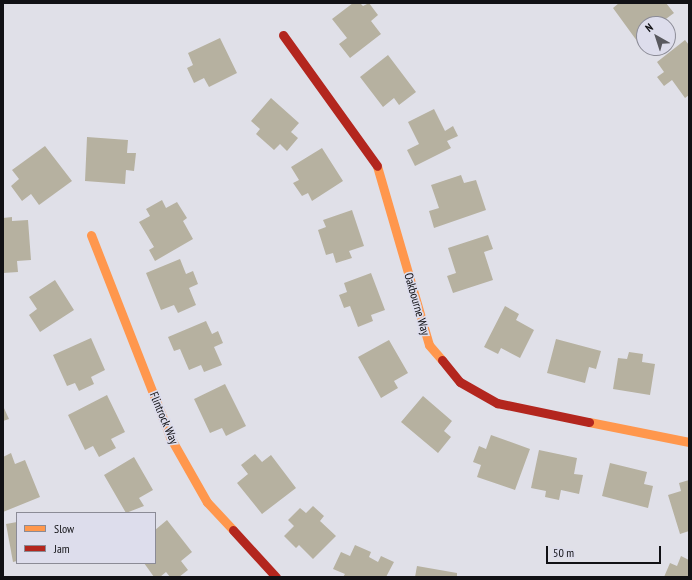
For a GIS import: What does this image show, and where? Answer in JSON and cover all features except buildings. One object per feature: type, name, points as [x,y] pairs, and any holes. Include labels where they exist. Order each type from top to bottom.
[{"type":"street","name":"Oakbourne Way","points":[[283,35],[377,166],[429,345],[460,382],[497,402],[689,442]]},
{"type":"street","name":"Flintrock Way","points":[[91,235],[170,437],[207,502],[276,577]]},
{"type":"traffic: slow","points":[[377,166],[429,345],[442,360]]},
{"type":"traffic: slow","points":[[91,235],[170,437],[207,502],[233,530]]},
{"type":"traffic: slow","points":[[589,422],[689,442]]},
{"type":"traffic: jam","points":[[283,35],[377,166]]},
{"type":"traffic: jam","points":[[442,360],[460,382],[497,403],[589,422]]},
{"type":"traffic: jam","points":[[233,530],[276,577]]}]
